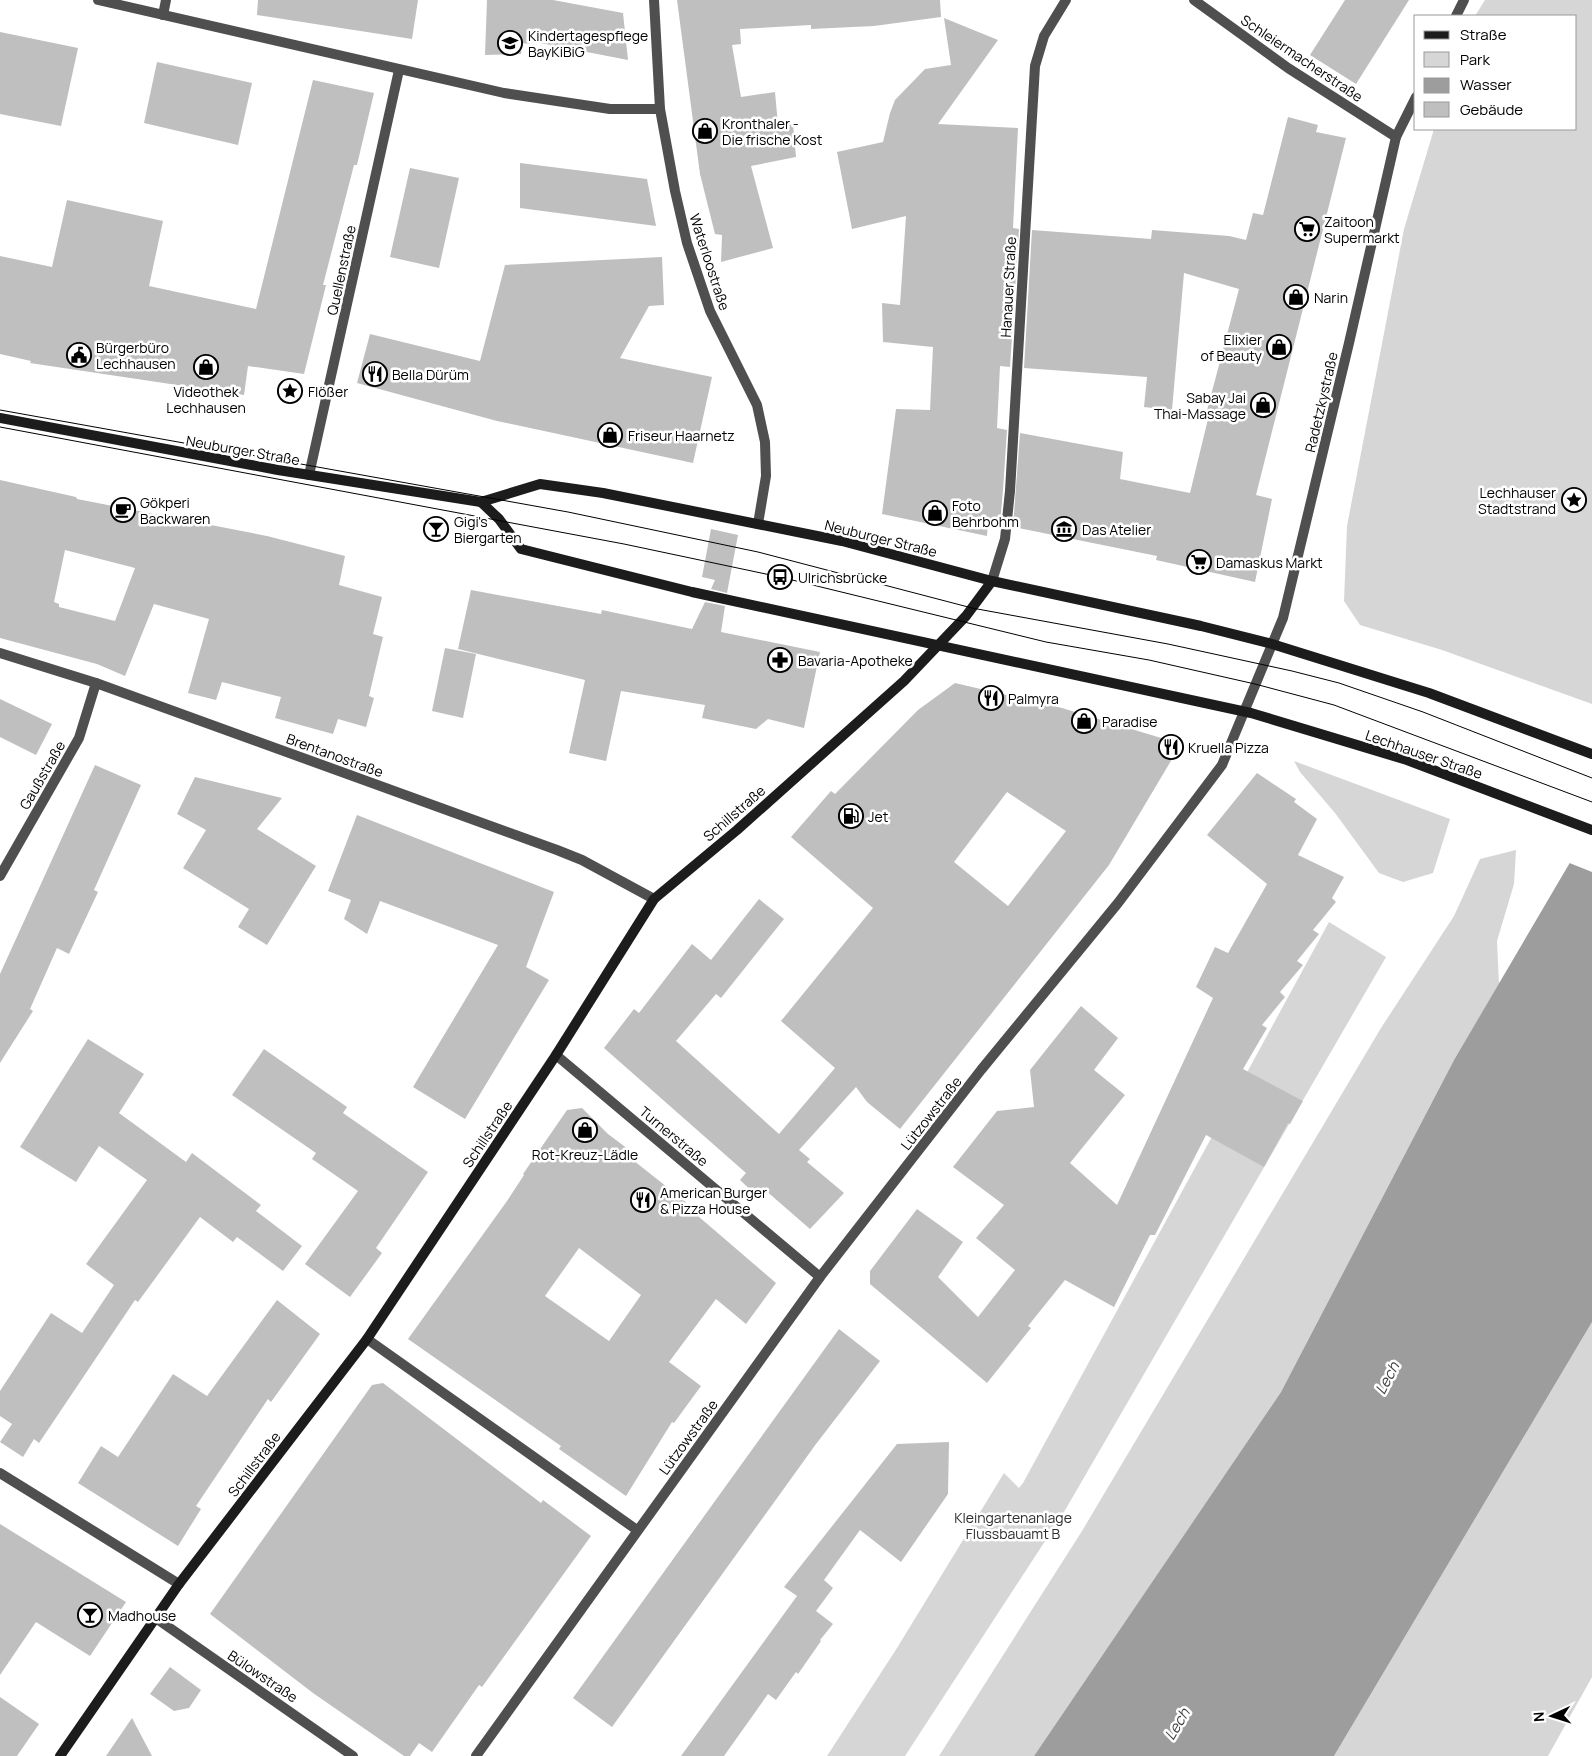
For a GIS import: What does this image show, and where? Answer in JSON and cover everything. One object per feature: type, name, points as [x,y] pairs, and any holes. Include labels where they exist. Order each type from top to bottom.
[{"type":"street","points":[[98,0],[400,70],[513,94],[610,109],[660,109]]},
{"type":"street","points":[[163,15],[166,0]]},
{"type":"street","name":"Waterloostraße","points":[[654,0],[660,109],[687,242],[710,311],[757,406],[765,442],[766,476],[758,524]]},
{"type":"street","name":"Hanauer Straße","points":[[992,580],[1005,540],[1010,491],[1036,66],[1044,36],[1066,0]]},
{"type":"street","name":"Schleiermacherstraße","points":[[1194,0],[1288,68],[1396,137]]},
{"type":"street","points":[[1456,15],[1464,0]]},
{"type":"street","name":"Quellenstraße","points":[[309,475],[400,70]]},
{"type":"street","name":"Radetzkystraße","points":[[1244,712],[1288,599],[1396,137],[1414,101]]},
{"type":"street","name":"Neuburger Straße","points":[[0,418],[309,475],[481,502],[540,484],[603,493],[842,541],[992,580],[1202,626],[1272,644]]},
{"type":"street","points":[[481,502],[499,520],[521,549],[640,580],[1244,712]]},
{"type":"street","name":"Schillstraße","points":[[60,1756],[157,1619],[179,1584],[367,1340],[556,1055],[654,898],[778,794],[904,682],[966,616],[992,580]]},
{"type":"street","points":[[1272,644],[1429,693],[1592,754]]},
{"type":"street","name":"Brentanostraße","points":[[0,653],[96,683],[574,856],[654,898]]},
{"type":"street","name":"Gaußstraße","points":[[0,876],[79,738],[96,683]]},
{"type":"street","name":"Lechhauser Straße","points":[[1244,712],[1407,760],[1592,830]]},
{"type":"street","name":"Lützowstraße","points":[[476,1756],[820,1277],[981,1070],[1118,904],[1222,765],[1244,712]]},
{"type":"street","name":"Turnerstraße","points":[[556,1055],[820,1277]]},
{"type":"street","points":[[367,1340],[637,1530]]},
{"type":"street","points":[[0,1473],[179,1584]]},
{"type":"street","name":"Bülowstraße","points":[[157,1619],[353,1756]]},
{"type":"green space","points":[[1485,0],[1592,0],[1592,704],[1442,650],[1360,625],[1344,601],[1347,526],[1404,229],[1434,130],[1577,130],[1577,15],[1476,15]]},
{"type":"green space","points":[[1294,761],[1450,819],[1433,873],[1403,882],[1379,873],[1335,813],[1300,772]]},
{"type":"green space","points":[[1516,850],[1514,884],[1497,941],[1499,984],[1454,1060],[1281,1392],[1034,1756],[939,1756],[1082,1531],[1381,1028],[1454,916],[1480,859]]},
{"type":"green space","name":"Kleingartenanlage Flussbauamt B","points":[[1329,922],[1386,957],[1064,1512],[905,1756],[827,1756],[897,1648],[1004,1473],[1019,1488],[1023,1483]]},
{"type":"green space","points":[[1592,1322],[1592,1677],[1548,1756],[1334,1756]]},
{"type":"water","name":"Lech","points":[[1592,825],[1592,1322],[1334,1756],[1034,1756],[1281,1392],[1454,1060]]},
{"type":"pier","points":[[1592,823],[1592,872],[1567,862]]},
{"type":"building","points":[[258,0],[418,0],[412,39],[257,15]]},
{"type":"building","points":[[487,0],[553,0],[623,13],[628,60],[530,41],[530,44],[522,43],[521,54],[485,55]]},
{"type":"building","points":[[677,0],[940,0],[941,17],[874,26],[811,29],[811,25],[740,29],[741,44],[732,45],[741,97],[775,92],[778,125],[793,124],[796,157],[751,166],[773,248],[721,262],[722,235],[715,234],[700,174]]},
{"type":"building","points":[[1345,0],[1409,0],[1356,84],[1310,55]]},
{"type":"building","points":[[944,18],[998,40],[938,124],[1018,128],[1013,228],[1019,229],[1010,367],[1000,366],[997,428],[1007,430],[1003,490],[1000,524],[988,521],[987,536],[882,514],[896,409],[930,410],[933,347],[883,342],[882,303],[900,305],[906,216],[852,229],[837,152],[883,142],[895,100],[925,69],[951,65]]},
{"type":"building","points":[[0,32],[78,48],[61,126],[0,114]]},
{"type":"building","points":[[157,62],[252,83],[238,145],[144,123]]},
{"type":"building","points":[[313,80],[374,93],[357,165],[354,165],[323,285],[326,285],[304,374],[248,366],[244,395],[30,363],[31,361],[0,354],[0,256],[52,267],[67,200],[163,221],[149,286],[256,309]]},
{"type":"building","points":[[1288,117],[1318,125],[1316,132],[1346,138],[1256,495],[1272,499],[1255,582],[1156,560],[1157,556],[1013,527],[1020,433],[1123,452],[1120,479],[1190,493],[1208,419],[1205,418],[1239,289],[1184,273],[1172,410],[1144,407],[1147,377],[1024,368],[1032,230],[1151,239],[1152,230],[1229,236],[1246,240],[1253,213],[1263,215]]},
{"type":"building","points":[[520,163],[647,179],[656,226],[520,208]]},
{"type":"building","points":[[410,168],[459,178],[439,268],[390,257]]},
{"type":"building","points":[[662,257],[664,305],[649,306],[620,358],[712,377],[693,463],[497,421],[357,383],[370,334],[480,361],[505,265]]},
{"type":"building","points":[[0,480],[76,497],[77,499],[267,536],[345,556],[339,585],[382,597],[373,634],[383,637],[369,696],[374,698],[366,727],[338,719],[333,734],[275,718],[281,697],[222,682],[216,700],[188,693],[209,619],[154,604],[125,676],[97,664],[0,638]],"holes":[[[65,550],[135,568],[115,621],[59,607],[59,604],[54,602]]]},
{"type":"building","points":[[711,529],[738,535],[727,593],[711,589],[715,580],[702,577]]},
{"type":"building","points":[[471,590],[601,614],[602,610],[692,629],[705,602],[725,606],[721,632],[820,652],[804,728],[768,719],[756,729],[702,718],[705,705],[621,691],[606,761],[569,753],[585,680],[458,649]]},
{"type":"building","points":[[445,648],[476,654],[463,718],[432,711]]},
{"type":"building","points":[[955,683],[1062,708],[1181,744],[1109,865],[900,1129],[867,1102],[856,1087],[799,1150],[810,1159],[807,1162],[844,1193],[810,1229],[764,1189],[757,1196],[740,1180],[746,1173],[604,1048],[634,1009],[639,1013],[692,944],[711,960],[759,899],[784,919],[721,998],[716,994],[676,1041],[779,1134],[835,1068],[781,1021],[873,908],[791,837],[831,791],[835,794],[918,710]],"holes":[[[1007,792],[1066,831],[1008,906],[954,862]]]},
{"type":"building","points":[[0,699],[52,724],[36,755],[0,737]]},
{"type":"building","points":[[95,765],[141,785],[94,890],[98,892],[69,954],[57,948],[30,1009],[33,1011],[0,1063],[0,974]]},
{"type":"building","points":[[1257,773],[1296,799],[1294,802],[1317,819],[1298,855],[1344,877],[1332,898],[1336,902],[1313,930],[1319,934],[1297,961],[1303,965],[1280,992],[1285,997],[1262,1025],[1267,1028],[1243,1069],[1303,1101],[1290,1124],[1288,1123],[1264,1167],[1206,1135],[1155,1235],[1150,1235],[1114,1307],[1065,1280],[1028,1326],[1031,1328],[987,1383],[870,1284],[870,1271],[917,1209],[963,1242],[938,1277],[978,1317],[1015,1270],[976,1238],[1004,1205],[953,1167],[997,1111],[1034,1107],[1030,1070],[1081,1006],[1118,1038],[1094,1070],[1125,1095],[1070,1163],[1117,1205],[1213,998],[1196,987],[1215,947],[1228,953],[1267,884],[1207,835]]},
{"type":"building","points":[[195,777],[282,798],[257,829],[316,866],[267,945],[238,927],[249,909],[183,868],[206,830],[177,814]]},
{"type":"building","points":[[357,815],[554,892],[526,967],[549,980],[465,1119],[413,1087],[498,945],[380,901],[367,934],[344,919],[351,900],[328,891]]},
{"type":"building","points":[[88,1039],[144,1074],[119,1113],[186,1162],[192,1153],[261,1205],[256,1211],[302,1246],[283,1271],[237,1237],[233,1242],[200,1217],[138,1302],[135,1300],[39,1443],[34,1439],[23,1457],[0,1442],[12,1424],[0,1416],[0,1391],[51,1313],[82,1333],[114,1285],[86,1264],[147,1180],[99,1146],[76,1182],[20,1147]]},
{"type":"building","points":[[264,1049],[347,1107],[343,1113],[428,1172],[376,1248],[382,1253],[350,1297],[305,1264],[358,1191],[312,1159],[316,1153],[232,1095]]},
{"type":"building","points":[[582,1108],[608,1134],[628,1149],[624,1153],[686,1202],[684,1204],[776,1283],[746,1324],[716,1299],[669,1362],[701,1386],[674,1423],[672,1422],[626,1496],[559,1449],[561,1446],[408,1339],[507,1201],[523,1174],[567,1110]],"holes":[[[579,1248],[641,1295],[609,1341],[545,1296]]]},
{"type":"building","points":[[277,1300],[320,1334],[271,1402],[268,1399],[196,1506],[201,1509],[178,1546],[78,1483],[101,1446],[118,1457],[173,1374],[207,1396]]},
{"type":"building","points":[[839,1329],[880,1361],[816,1444],[612,1727],[573,1698]]},
{"type":"building","points":[[383,1383],[541,1503],[543,1500],[591,1536],[482,1687],[479,1685],[432,1752],[419,1743],[410,1756],[404,1756],[313,1693],[210,1614],[372,1385]]},
{"type":"building","points":[[949,1442],[948,1494],[901,1562],[860,1530],[824,1580],[833,1588],[816,1611],[833,1624],[798,1674],[796,1672],[776,1700],[768,1694],[724,1756],[681,1756],[797,1596],[784,1587],[897,1444]]},
{"type":"building","points":[[0,1524],[126,1602],[90,1656],[36,1622],[0,1675]]},
{"type":"building","points":[[170,1667],[201,1690],[189,1708],[174,1711],[150,1694]]},
{"type":"building","points":[[0,1697],[39,1724],[17,1756],[0,1756]]},
{"type":"building","points":[[132,1718],[152,1756],[106,1756]]},
{"type":"tram line","points":[[0,410],[568,512],[758,552],[972,608],[1168,644],[1292,671],[1339,683],[1423,712],[1592,778]]},
{"type":"tram line","points":[[0,427],[624,544],[780,577],[1046,642],[1149,660],[1255,684],[1334,705],[1592,802]]},
{"type":"place","name":"Kindertagespflege BayKiBiG","points":[[510,43]]},
{"type":"place","name":"Kronthaler - Die frische Kost","points":[[705,131]]},
{"type":"place","name":"Zaitoon Supermarkt","points":[[1307,229]]},
{"type":"place","name":"Narin","points":[[1296,297]]},
{"type":"place","name":"Elixier of Beauty","points":[[1279,347]]},
{"type":"place","name":"Bürgerbüro Lechhausen","points":[[79,355]]},
{"type":"place","name":"Videothek Lechhausen","points":[[206,367]]},
{"type":"place","name":"Bella Dürüm","points":[[375,374]]},
{"type":"place","name":"Flößer","points":[[290,391]]},
{"type":"place","name":"Sabay Jai Thai-Massage","points":[[1263,405]]},
{"type":"place","name":"Friseur Haarnetz","points":[[610,435]]},
{"type":"place","name":"Lechhauser Stadtstrand","points":[[1574,500]]},
{"type":"place","name":"Gökperi Backwaren","points":[[123,510]]},
{"type":"place","name":"Foto Behrbohm","points":[[935,513]]},
{"type":"place","name":"Gigi's Biergarten","points":[[436,529]]},
{"type":"place","name":"Das Atelier","points":[[1064,529]]},
{"type":"place","name":"Damaskus Markt","points":[[1199,562]]},
{"type":"place","name":"Ulrichsbrücke","points":[[780,577]]},
{"type":"place","name":"Bavaria-Apotheke","points":[[780,660]]},
{"type":"place","name":"Palmyra","points":[[991,698]]},
{"type":"place","name":"Paradise","points":[[1084,721]]},
{"type":"place","name":"Kruella Pizza","points":[[1171,747]]},
{"type":"place","name":"Jet","points":[[851,816]]},
{"type":"place","name":"Rot-Kreuz-Lädle","points":[[585,1130]]},
{"type":"place","name":"American Burger & Pizza House","points":[[643,1200]]},
{"type":"place","name":"Madhouse","points":[[90,1615]]}]
